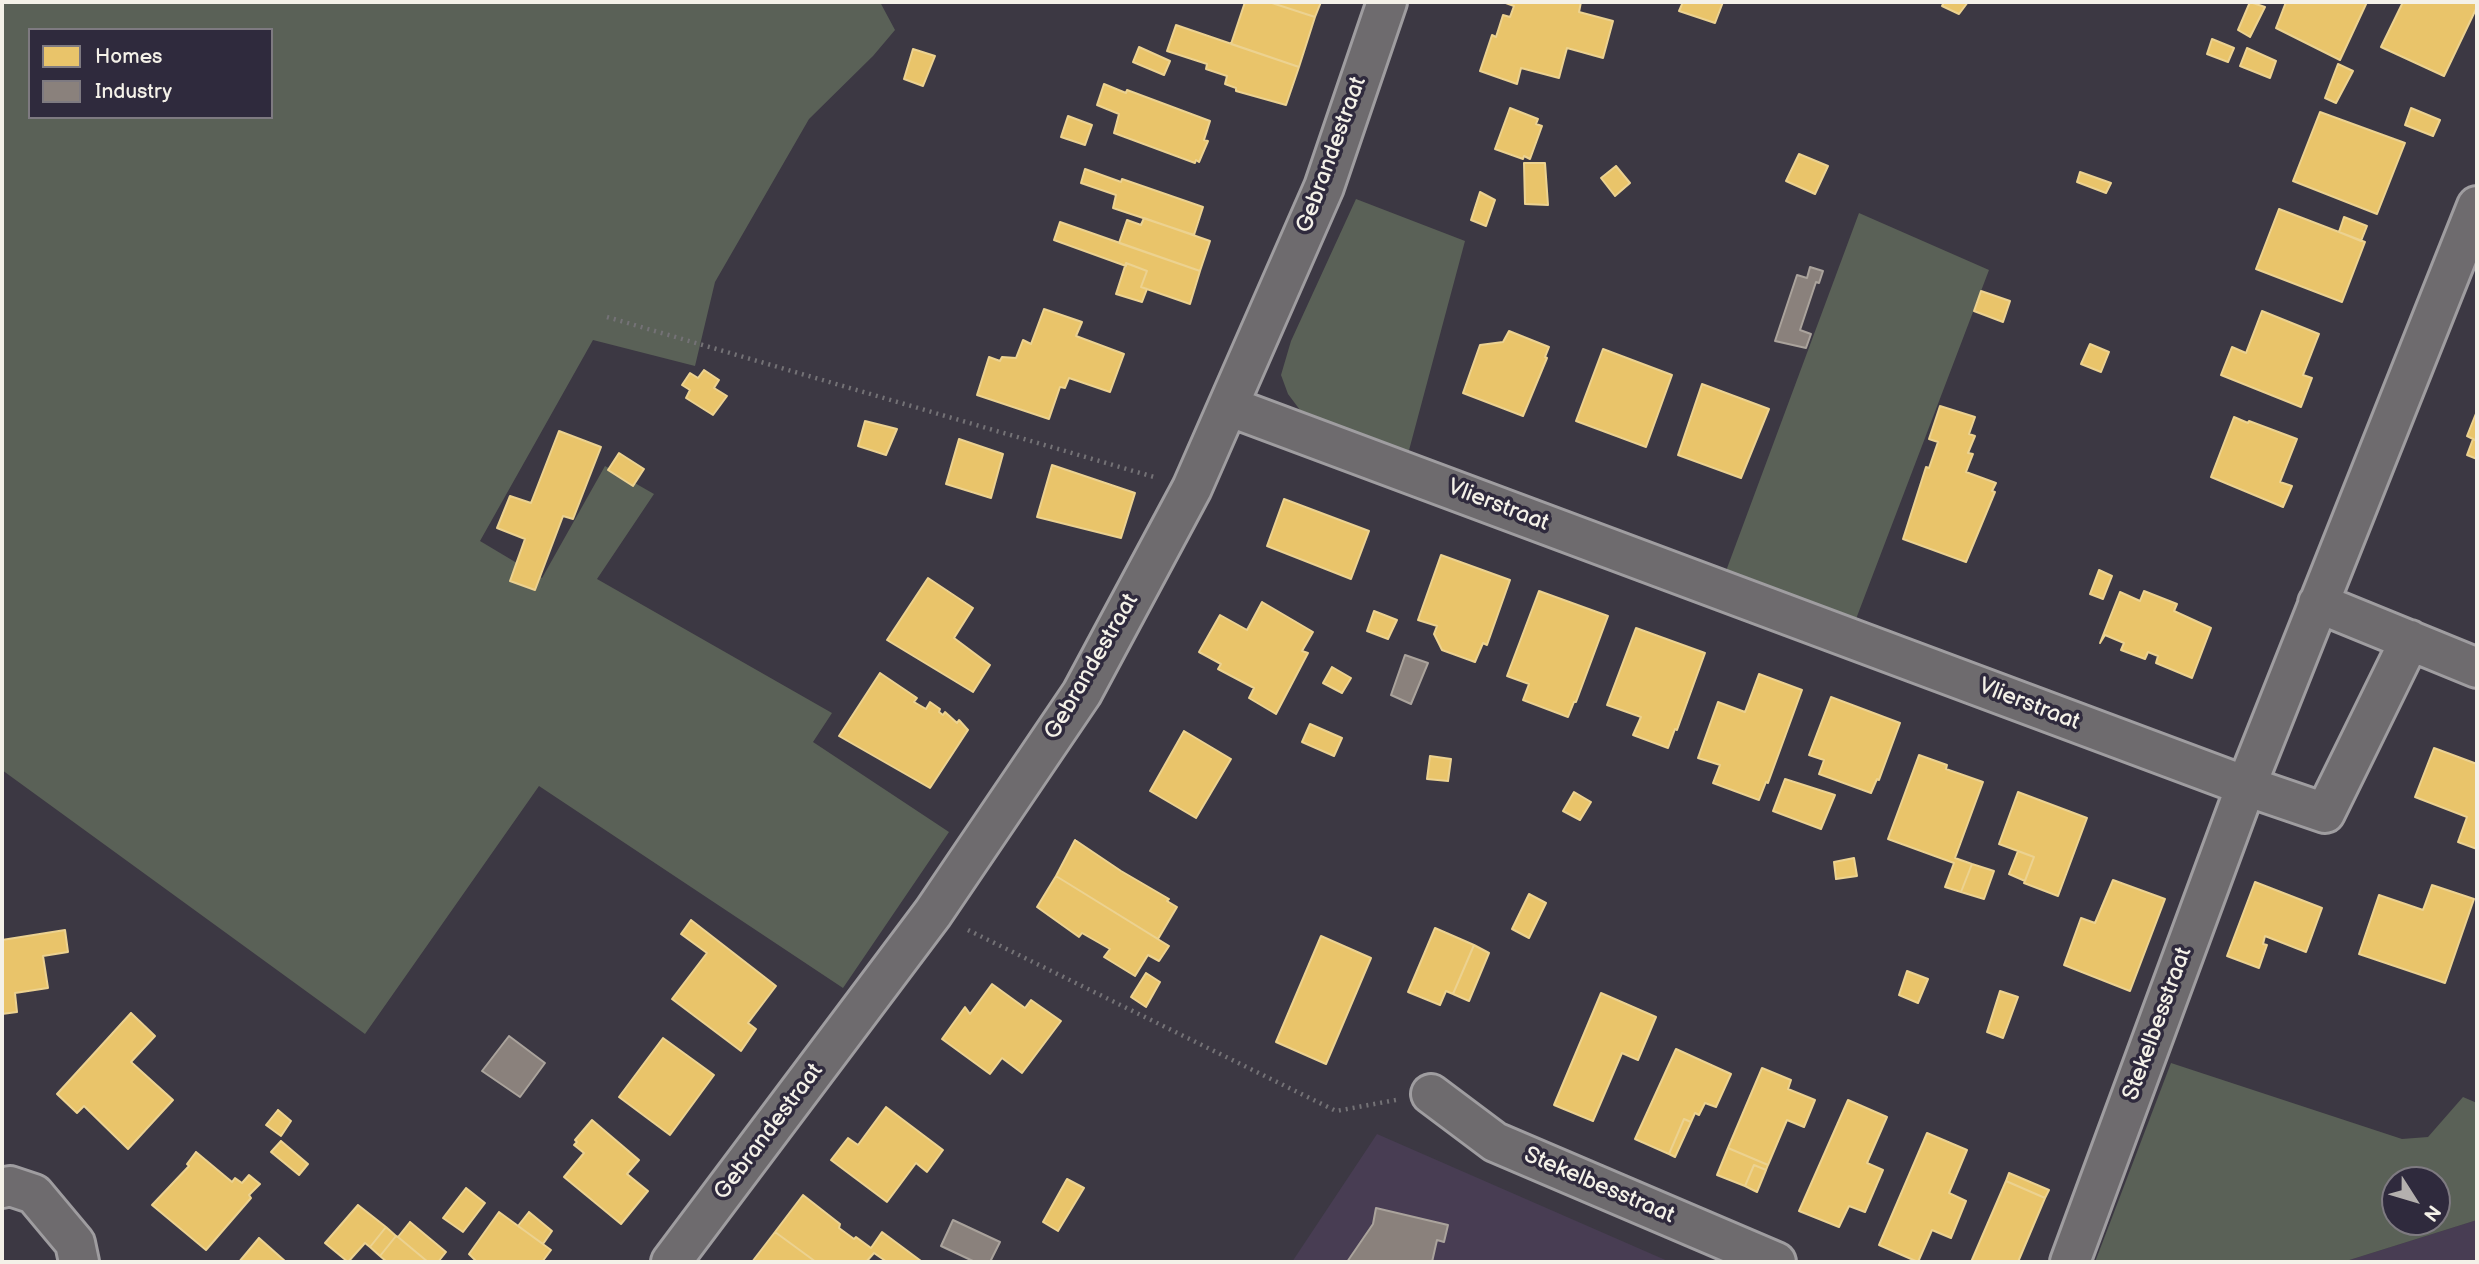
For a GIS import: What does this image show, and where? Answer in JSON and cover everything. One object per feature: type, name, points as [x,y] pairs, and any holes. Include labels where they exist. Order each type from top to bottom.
[{"type":"street","name":"Gebrandestraat","points":[[671,1262],[933,913],[1082,693],[1192,488],[1324,187],[1387,2]]},
{"type":"street","points":[[2246,786],[2477,206]]},
{"type":"street","name":"Vlierstraat","points":[[1228,406],[2246,786],[2325,813],[2410,640]]},
{"type":"street","points":[[2318,603],[2477,667]]},
{"type":"street","name":"Stekelbesstraat","points":[[2070,1262],[2246,786]]},
{"type":"street","name":"Stekelbesstraat","points":[[1431,1094],[1495,1142],[1776,1262]]},
{"type":"street","points":[[2,1188],[10,1186],[34,1194],[75,1242],[79,1262]]},
{"type":"path","points":[[607,317],[1192,488]]},
{"type":"path","points":[[933,913],[1336,1111],[1431,1094]]},
{"type":"shaded area","points":[[2,2],[880,2],[895,30],[873,56],[809,119],[715,282],[695,366],[593,340],[480,541],[542,578],[605,466],[654,494],[597,579],[832,713],[813,742],[949,832],[843,988],[539,786],[365,1034],[2,770]]},
{"type":"shaded area","points":[[1356,199],[1465,241],[1408,454],[1323,422],[1300,410],[1288,394],[1281,375],[1291,341]]},
{"type":"shaded area","points":[[1859,213],[1989,270],[1856,619],[1726,571]]},
{"type":"shaded area","points":[[2171,1063],[2402,1139],[2428,1137],[2463,1097],[2477,1103],[2477,1220],[2451,1228],[2451,1166],[2381,1166],[2381,1236],[2426,1236],[2343,1262],[2095,1262]]},
{"type":"shaded area","points":[[1377,1134],[1670,1262],[1292,1262]]},
{"type":"shaded area","points":[[2477,1220],[2477,1262],[2343,1262],[2426,1236],[2451,1236],[2451,1228]]},
{"type":"building: Homes","points":[[1245,2],[1269,2],[1315,17],[1299,67],[1231,44]]},
{"type":"building: Homes","points":[[1269,2],[1321,2],[1315,17]]},
{"type":"building: Homes","points":[[1503,2],[1581,2],[1579,12],[1613,21],[1603,58],[1567,48],[1559,78],[1521,68],[1517,84],[1480,71],[1492,35],[1496,37],[1503,15],[1510,17],[1514,6]]},
{"type":"building: Homes","points":[[1683,2],[1723,2],[1715,23],[1679,11]]},
{"type":"building: Homes","points":[[1944,2],[1968,2],[1959,14],[1942,6]]},
{"type":"building: Homes","points":[[2250,2],[2265,7],[2250,37],[2238,30]]},
{"type":"building: Homes","points":[[2286,2],[2367,2],[2340,60],[2276,28]]},
{"type":"building: Homes","points":[[2403,2],[2477,2],[2444,76],[2381,47]]},
{"type":"building: Homes","points":[[1176,25],[1299,67],[1286,105],[1236,91],[1236,88],[1225,84],[1227,76],[1206,69],[1207,64],[1167,51]]},
{"type":"building: Homes","points":[[2212,39],[2234,48],[2228,62],[2207,54]]},
{"type":"building: Homes","points":[[1139,47],[1170,61],[1164,75],[1133,62]]},
{"type":"building: Homes","points":[[2247,48],[2276,61],[2270,78],[2240,66]]},
{"type":"building: Homes","points":[[913,49],[935,56],[923,86],[904,79]]},
{"type":"building: Homes","points":[[2338,64],[2353,71],[2336,103],[2325,98]]},
{"type":"building: Homes","points":[[1104,84],[1210,121],[1204,140],[1208,141],[1199,162],[1196,160],[1195,163],[1114,133],[1119,114],[1097,105]]},
{"type":"building: Homes","points":[[1510,108],[1538,119],[1536,124],[1542,126],[1530,159],[1495,149]]},
{"type":"building: Homes","points":[[2411,108],[2440,120],[2433,136],[2405,125]]},
{"type":"building: Homes","points":[[2320,112],[2405,143],[2377,214],[2293,181]]},
{"type":"building: Homes","points":[[1068,116],[1092,125],[1085,145],[1061,137]]},
{"type":"building: Homes","points":[[1799,154],[1828,166],[1815,194],[1786,181]]},
{"type":"building: Homes","points":[[1524,163],[1545,163],[1548,205],[1525,204]]},
{"type":"building: Homes","points":[[1616,166],[1630,183],[1615,196],[1601,178]]},
{"type":"building: Homes","points":[[1085,169],[1203,207],[1194,235],[1113,208],[1116,195],[1081,183]]},
{"type":"building: Homes","points":[[2080,172],[2111,183],[2106,193],[2077,182]]},
{"type":"building: Homes","points":[[1480,192],[1495,200],[1486,226],[1471,220]]},
{"type":"building: Homes","points":[[2279,209],[2365,242],[2342,302],[2256,269]]},
{"type":"building: Homes","points":[[2344,217],[2367,226],[2361,241],[2339,232]]},
{"type":"building: Homes","points":[[1144,218],[1210,241],[1200,271],[1119,243],[1127,220],[1141,225]]},
{"type":"building: Homes","points":[[1060,222],[1200,271],[1190,304],[1141,287],[1147,271],[1054,240]]},
{"type":"building: Homes","points":[[1126,263],[1147,271],[1141,287],[1147,289],[1142,302],[1116,294]]},
{"type":"building: Homes","points":[[1981,291],[2010,301],[2003,322],[1974,311]]},
{"type":"building: Homes","points":[[1044,309],[1082,322],[1076,336],[1124,354],[1110,392],[1069,378],[1065,388],[1060,387],[1049,419],[977,395],[989,357],[1000,361],[1002,357],[1016,358],[1023,340],[1031,344]]},
{"type":"building: Homes","points":[[2262,311],[2319,334],[2303,375],[2312,378],[2301,407],[2221,375],[2232,347],[2246,353]]},
{"type":"building: Homes","points":[[1509,331],[1549,347],[1523,416],[1463,393],[1480,345],[1503,342]]},
{"type":"building: Homes","points":[[2090,344],[2109,352],[2101,372],[2081,364]]},
{"type":"building: Homes","points":[[1603,349],[1672,375],[1646,447],[1576,421]]},
{"type":"building: Homes","points":[[704,370],[719,380],[714,388],[727,396],[713,415],[686,398],[690,390],[682,385],[690,373],[698,378]]},
{"type":"building: Homes","points":[[1702,384],[1769,409],[1741,478],[1678,455]]},
{"type":"building: Homes","points":[[1940,406],[1975,417],[1969,434],[1975,436],[1968,453],[1973,454],[1966,472],[1996,483],[1992,491],[1995,492],[1966,562],[1903,539],[1926,467],[1929,468],[1938,442],[1929,439]]},
{"type":"building: Homes","points":[[2477,411],[2477,441],[2467,436]]},
{"type":"building: Homes","points":[[2234,417],[2297,439],[2280,482],[2292,486],[2283,507],[2211,477]]},
{"type":"building: Homes","points":[[865,421],[897,429],[886,455],[858,446]]},
{"type":"building: Homes","points":[[559,431],[601,447],[573,519],[563,516],[535,590],[510,581],[525,539],[497,528],[510,496],[531,503]]},
{"type":"building: Homes","points":[[959,439],[1003,454],[991,498],[946,484]]},
{"type":"building: Homes","points":[[2473,439],[2477,441],[2477,459],[2467,455]]},
{"type":"building: Homes","points":[[619,453],[644,469],[633,486],[608,470]]},
{"type":"building: Homes","points":[[1052,465],[1135,493],[1121,538],[1037,517]]},
{"type":"building: Homes","points":[[1284,499],[1369,531],[1351,579],[1267,546]]},
{"type":"building: Homes","points":[[1441,555],[1510,580],[1487,645],[1483,643],[1475,662],[1442,650],[1434,634],[1437,626],[1418,620]]},
{"type":"building: Homes","points":[[2099,570],[2112,576],[2103,599],[2090,594]]},
{"type":"building: Homes","points":[[928,578],[973,608],[954,638],[990,665],[973,692],[887,640]]},
{"type":"building: Homes","points":[[1539,591],[1608,616],[1568,717],[1523,700],[1529,684],[1507,676]]},
{"type":"building: Homes","points":[[2144,591],[2177,604],[2174,611],[2211,628],[2192,678],[2156,663],[2158,656],[2148,652],[2145,659],[2121,650],[2124,643],[2105,635],[2100,643],[2120,592],[2140,601]]},
{"type":"building: Homes","points":[[1262,602],[1313,632],[1302,651],[1308,653],[1276,714],[1249,698],[1254,688],[1218,669],[1221,664],[1199,652],[1220,615],[1247,630]]},
{"type":"building: Homes","points":[[1374,611],[1397,620],[1388,639],[1367,631]]},
{"type":"building: Homes","points":[[1636,628],[1705,653],[1668,748],[1633,735],[1641,717],[1607,705]]},
{"type":"building: Homes","points":[[1332,667],[1351,678],[1342,693],[1323,683]]},
{"type":"building: Homes","points":[[880,673],[917,698],[914,702],[926,709],[930,702],[940,709],[939,712],[943,715],[945,712],[957,723],[959,720],[968,730],[930,788],[839,736]]},
{"type":"building: Homes","points":[[1759,674],[1802,690],[1768,783],[1766,782],[1759,800],[1713,783],[1720,765],[1698,758],[1718,702],[1745,712]]},
{"type":"building: Homes","points":[[1831,697],[1900,723],[1879,780],[1877,779],[1871,793],[1819,774],[1824,760],[1809,755]]},
{"type":"building: Homes","points":[[1310,724],[1342,738],[1334,756],[1302,742]]},
{"type":"building: Homes","points":[[1184,731],[1231,759],[1196,818],[1150,791]]},
{"type":"building: Homes","points":[[2434,748],[2477,764],[2477,849],[2458,842],[2467,817],[2415,797]]},
{"type":"building: Homes","points":[[1919,755],[1947,765],[1946,769],[1983,782],[1955,858],[1972,864],[1961,892],[1945,887],[1954,863],[1888,839]]},
{"type":"building: Homes","points":[[1430,756],[1451,759],[1448,781],[1427,779]]},
{"type":"building: Homes","points":[[1785,779],[1835,795],[1821,829],[1773,811]]},
{"type":"building: Homes","points":[[1574,792],[1591,802],[1580,820],[1563,811]]},
{"type":"building: Homes","points":[[2018,792],[2087,818],[2058,896],[2024,883],[2034,857],[1999,844]]},
{"type":"building: Homes","points":[[1075,840],[1169,899],[1167,901],[1177,907],[1158,939],[1056,876]]},
{"type":"building: Homes","points":[[2018,851],[2034,857],[2025,881],[2009,874]]},
{"type":"building: Homes","points":[[1854,858],[1857,876],[1836,879],[1834,862]]},
{"type":"building: Homes","points":[[1972,864],[1994,871],[1984,899],[1961,892]]},
{"type":"building: Homes","points":[[1056,876],[1169,946],[1159,961],[1148,955],[1135,976],[1104,957],[1110,949],[1082,933],[1079,937],[1037,907]]},
{"type":"building: Homes","points":[[2113,880],[2165,899],[2130,991],[2064,965],[2081,918],[2095,923]]},
{"type":"building: Homes","points":[[2255,882],[2322,908],[2306,952],[2265,936],[2263,944],[2267,945],[2259,968],[2227,956]]},
{"type":"building: Homes","points":[[2432,885],[2474,899],[2445,983],[2359,954],[2379,895],[2423,910]]},
{"type":"building: Homes","points":[[1529,894],[1546,903],[1529,938],[1512,929]]},
{"type":"building: Homes","points":[[691,920],[776,986],[748,1023],[756,1029],[741,1051],[672,999],[707,953],[681,934]]},
{"type":"building: Homes","points":[[1435,928],[1474,945],[1453,994],[1446,991],[1440,1005],[1408,992]]},
{"type":"building: Homes","points":[[65,930],[68,952],[43,956],[48,988],[15,993],[17,1012],[2,1014],[2,940]]},
{"type":"building: Homes","points":[[1321,936],[1371,958],[1326,1064],[1276,1042]]},
{"type":"building: Homes","points":[[1474,945],[1489,953],[1469,1001],[1453,994]]},
{"type":"building: Homes","points":[[1907,971],[1928,979],[1918,1003],[1899,995]]},
{"type":"building: Homes","points":[[1146,973],[1160,982],[1146,1007],[1131,997]]},
{"type":"building: Homes","points":[[992,984],[1025,1008],[1031,1000],[1061,1021],[1022,1073],[1002,1058],[990,1074],[942,1039],[965,1007],[970,1014]]},
{"type":"building: Homes","points":[[2000,991],[2018,997],[2003,1038],[1987,1032]]},
{"type":"building: Homes","points":[[1601,993],[1656,1017],[1638,1060],[1622,1053],[1593,1121],[1554,1105]]},
{"type":"building: Homes","points":[[131,1013],[155,1036],[131,1062],[173,1100],[128,1149],[84,1106],[77,1113],[57,1094]]},
{"type":"building: Homes","points":[[663,1038],[714,1075],[670,1135],[619,1097]]},
{"type":"building: Homes","points":[[1676,1049],[1731,1074],[1716,1107],[1705,1103],[1699,1115],[1695,1113],[1691,1122],[1684,1119],[1669,1154],[1635,1139]]},
{"type":"building: Homes","points":[[1762,1068],[1791,1080],[1788,1089],[1815,1100],[1804,1127],[1787,1120],[1768,1165],[1728,1148]]},
{"type":"building: Homes","points":[[1848,1100],[1887,1117],[1867,1163],[1883,1170],[1865,1212],[1849,1206],[1839,1227],[1799,1211]]},
{"type":"building: Homes","points":[[886,1107],[943,1150],[927,1172],[916,1163],[887,1202],[831,1160],[848,1138],[858,1145]]},
{"type":"building: Homes","points":[[278,1110],[291,1121],[281,1136],[266,1125]]},
{"type":"building: Homes","points":[[1684,1119],[1691,1122],[1675,1157],[1669,1154]]},
{"type":"building: Homes","points":[[592,1120],[639,1160],[627,1174],[648,1191],[621,1224],[564,1177],[584,1153],[574,1145],[577,1142],[575,1140]]},
{"type":"building: Homes","points":[[1927,1133],[1967,1150],[1949,1193],[1966,1201],[1951,1238],[1932,1230],[1918,1262],[1879,1245]]},
{"type":"building: Homes","points":[[281,1141],[308,1164],[299,1175],[271,1152]]},
{"type":"building: Homes","points":[[1728,1148],[1768,1165],[1766,1170],[1754,1165],[1745,1186],[1717,1175]]},
{"type":"building: Homes","points":[[196,1152],[232,1182],[235,1178],[242,1183],[249,1175],[260,1184],[206,1250],[152,1205],[189,1166],[187,1164]]},
{"type":"building: Homes","points":[[1754,1165],[1766,1170],[1757,1192],[1745,1186]]},
{"type":"building: Homes","points":[[2009,1173],[2049,1190],[2045,1198],[2006,1181]]},
{"type":"building: Homes","points":[[1067,1179],[1084,1188],[1058,1231],[1043,1222]]},
{"type":"building: Homes","points":[[2006,1181],[2045,1198],[2018,1262],[1971,1262]]},
{"type":"building: Homes","points":[[466,1188],[485,1203],[463,1232],[443,1218]]},
{"type":"building: Homes","points":[[803,1195],[840,1224],[839,1228],[854,1239],[856,1237],[871,1248],[882,1232],[921,1261],[887,1262],[874,1253],[866,1262],[816,1262],[775,1232]]},
{"type":"building: Homes","points":[[358,1205],[386,1227],[370,1247],[365,1243],[348,1262],[325,1243]]},
{"type":"building: Homes","points":[[499,1212],[551,1250],[542,1262],[477,1262],[469,1254]]},
{"type":"building: Homes","points":[[529,1212],[552,1231],[543,1244],[518,1226]]},
{"type":"building: Homes","points":[[410,1222],[446,1252],[438,1262],[428,1262],[398,1237]]},
{"type":"building: Homes","points":[[386,1227],[396,1236],[380,1256],[370,1247]]},
{"type":"building: Homes","points":[[775,1232],[816,1262],[752,1262]]},
{"type":"building: Homes","points":[[396,1236],[428,1262],[387,1262],[380,1256]]},
{"type":"building: Homes","points":[[259,1238],[286,1262],[239,1262]]},
{"type":"building: Industry","points":[[1810,267],[1823,271],[1819,283],[1816,282],[1800,330],[1811,334],[1806,348],[1775,341],[1797,275],[1807,278]]},
{"type":"building: Industry","points":[[1405,655],[1428,663],[1411,704],[1391,695]]},
{"type":"building: Industry","points":[[509,1036],[545,1063],[520,1097],[482,1071]]},
{"type":"building: Industry","points":[[1376,1208],[1448,1225],[1444,1242],[1437,1240],[1432,1262],[1347,1262],[1373,1224]]},
{"type":"building: Industry","points":[[953,1220],[1000,1242],[990,1262],[975,1262],[941,1246]]}]
